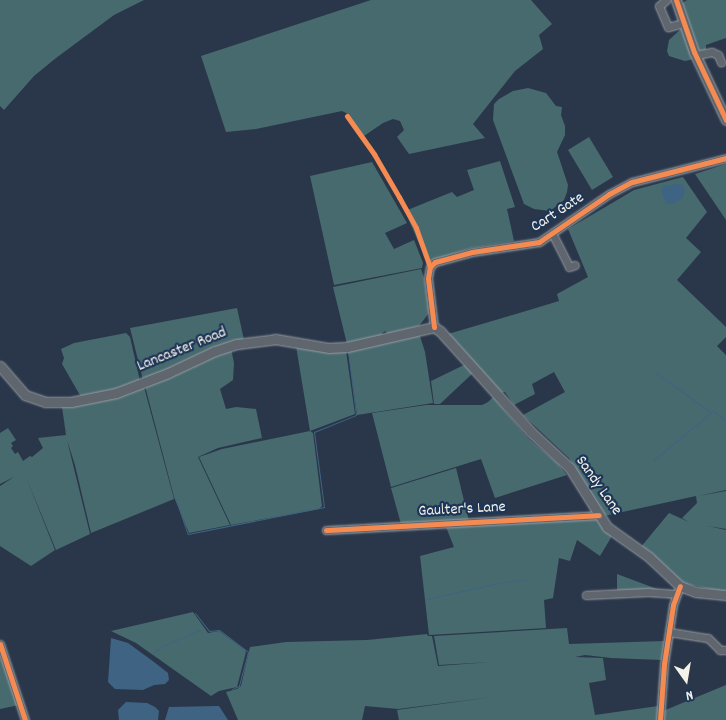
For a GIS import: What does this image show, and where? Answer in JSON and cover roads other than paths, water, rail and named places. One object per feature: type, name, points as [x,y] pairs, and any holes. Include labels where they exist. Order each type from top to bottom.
[{"type":"main road","points":[[676,0],[696,55],[726,120]]},
{"type":"main road","name":"Sandy Lane","points":[[434,327],[446,337],[518,418],[570,468],[599,515],[615,534],[649,557],[677,590],[726,596]]},
{"type":"main road","name":"Lancaster Road","points":[[0,366],[25,395],[45,402],[71,402],[116,393],[168,373],[215,351],[237,344],[275,339],[329,348],[347,347],[434,327]]},
{"type":"street","points":[[666,0],[659,6],[668,27],[684,23]]},
{"type":"street","points":[[696,55],[708,51],[720,56]]},
{"type":"street","name":"Cart Gate","points":[[434,327],[428,278],[430,267],[435,262],[472,252],[539,242],[610,194],[632,182],[726,158]]},
{"type":"street","points":[[552,234],[569,267],[575,265]]},
{"type":"street","name":"Gaulter's Lane","points":[[326,530],[599,515]]},
{"type":"street","points":[[586,595],[677,590],[669,632],[660,720]]},
{"type":"street","points":[[669,632],[708,638],[720,650],[726,650]]},
{"type":"street","points":[[0,644],[25,720]]},
{"type":"water","points":[[683,185],[685,191],[683,198],[672,204],[666,204],[661,190],[664,186]]},
{"type":"water","points":[[111,638],[128,643],[168,673],[169,680],[165,684],[154,685],[143,690],[115,689],[108,682]]},
{"type":"water","points":[[126,702],[147,703],[155,707],[159,711],[158,720],[119,720],[118,710]]},
{"type":"water","points":[[219,706],[228,720],[165,720],[169,707]]},
{"type":"waterway","points":[[176,500],[188,534],[324,507],[314,432],[356,415],[348,352]]},
{"type":"waterway","points":[[656,373],[710,412],[713,411],[726,421]]},
{"type":"waterway","points":[[654,460],[710,413]]},
{"type":"waterway","points":[[426,599],[508,581],[525,580]]},
{"type":"waterway","points":[[195,613],[209,631],[219,630],[248,652],[239,686],[232,689]]},
{"type":"waterway","points":[[153,653],[162,646],[200,630]]}]
